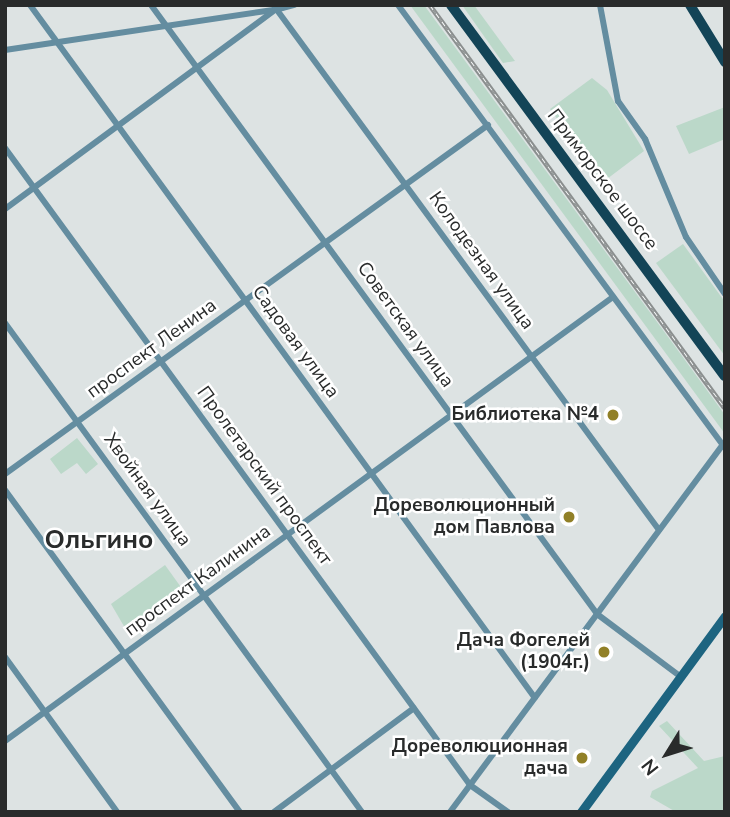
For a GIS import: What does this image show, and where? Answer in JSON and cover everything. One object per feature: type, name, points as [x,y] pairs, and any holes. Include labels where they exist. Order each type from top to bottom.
[{"type":"main road","name":"Приморское шоссе","points":[[452,5],[725,376]]},
{"type":"main road","points":[[690,5],[725,62]]},
{"type":"main road","points":[[581,812],[725,616]]},
{"type":"street","name":"Садовая улица","points":[[30,5],[535,698]]},
{"type":"street","name":"Советская улица","points":[[151,5],[597,614],[680,676]]},
{"type":"street","points":[[5,50],[294,5]]},
{"type":"street","points":[[398,5],[724,446],[450,812]]},
{"type":"street","points":[[600,5],[618,101],[645,139],[686,237],[725,294]]},
{"type":"street","points":[[5,209],[197,68],[271,10]]},
{"type":"street","name":"Колодезная улица","points":[[271,10],[405,185],[659,530]]},
{"type":"street","name":"проспект Ленина","points":[[5,474],[488,125]]},
{"type":"street","name":"Пролетарский проспект","points":[[5,148],[470,785],[508,812]]},
{"type":"street","name":"проспект Калинина","points":[[5,741],[613,297]]},
{"type":"street","name":"Хвойная улица","points":[[5,323],[362,812]]},
{"type":"street","points":[[5,490],[240,812]]},
{"type":"street","points":[[5,657],[117,812]]},
{"type":"street","points":[[274,812],[414,708]]},
{"type":"green space","points":[[410,5],[424,5],[674,345],[725,415],[725,434]]},
{"type":"green space","points":[[462,5],[474,5],[515,61],[503,63]]},
{"type":"green space","points":[[592,78],[607,90],[644,151],[603,182],[550,109]]},
{"type":"green space","points":[[725,107],[725,139],[689,154],[676,126]]},
{"type":"green space","points":[[683,244],[725,302],[725,356],[656,263]]},
{"type":"green space","points":[[77,438],[98,464],[86,474],[77,463],[61,474],[50,459]]},
{"type":"green space","points":[[165,565],[183,590],[131,630],[125,628],[111,604]]},
{"type":"green space","points":[[667,721],[704,761],[725,756],[725,812],[676,812],[650,797],[652,791],[698,768],[659,726]]},
{"type":"railway","points":[[430,5],[725,408]]},
{"type":"place","name":"Библиотека №4","points":[[613,415]]},
{"type":"place","name":"Дореволюционный дом Павлова","points":[[569,517]]},
{"type":"place","name":"Дача Фогелей (1904г.)","points":[[604,652]]},
{"type":"place","name":"Дореволюционная дача","points":[[582,758]]},
{"type":"district","name":"Ольгино","points":[[99,540]]}]
